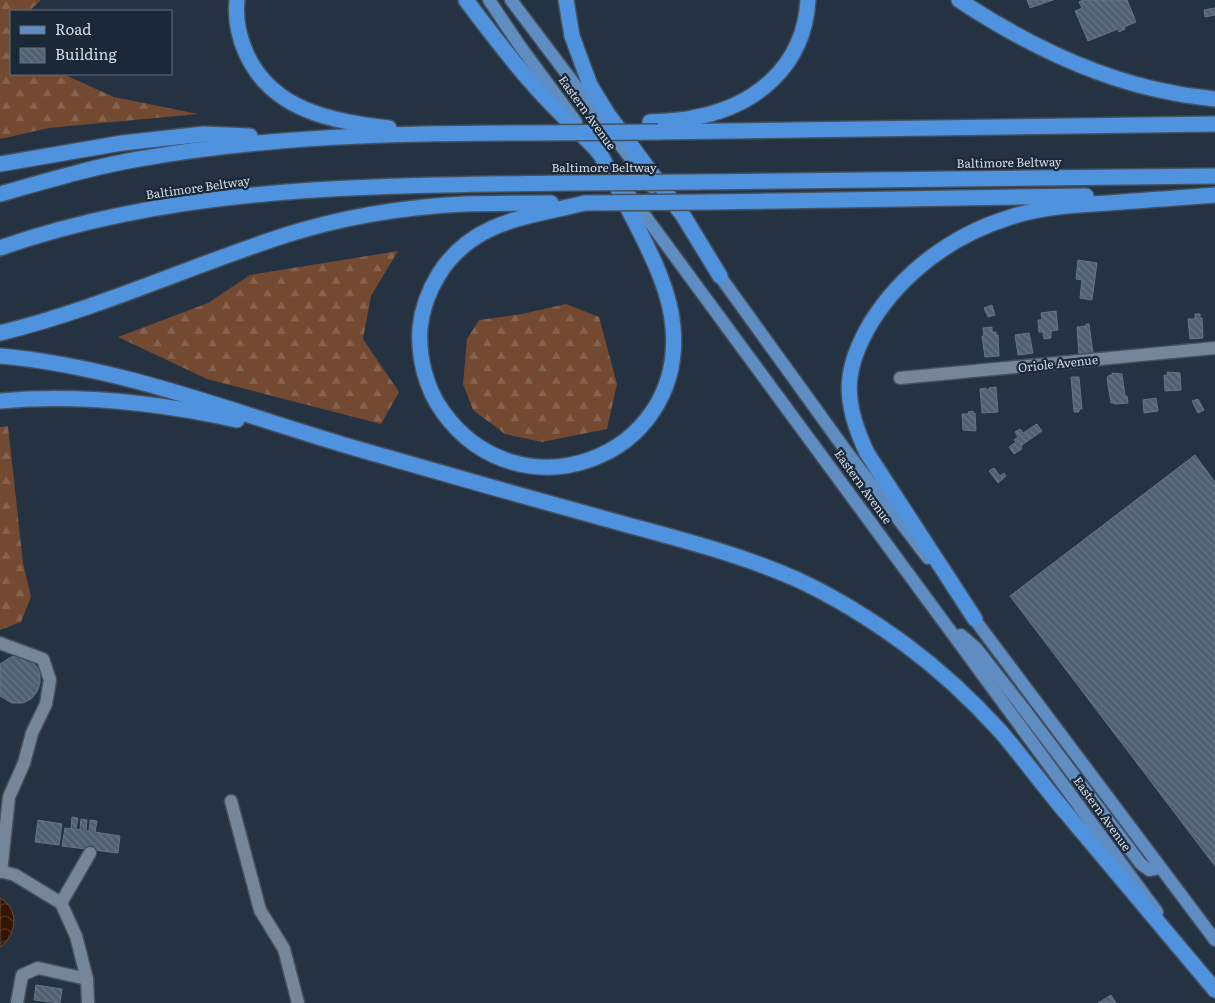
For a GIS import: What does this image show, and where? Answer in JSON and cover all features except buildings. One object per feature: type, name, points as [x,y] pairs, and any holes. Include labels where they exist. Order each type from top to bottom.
[{"type":"highway","points":[[237,0],[237,21],[240,36],[250,62],[260,76],[284,99],[322,116],[346,122],[430,134]]},
{"type":"highway","points":[[466,0],[530,81],[600,154],[647,246],[668,302],[673,325],[674,345],[668,379],[661,398],[652,414],[638,430],[622,443],[603,454],[561,466],[542,467],[503,460],[464,438],[437,404],[422,364],[419,343],[420,324],[425,303],[446,263],[461,248],[481,233],[505,222],[584,203]]},
{"type":"highway","points":[[566,0],[572,36],[590,85],[608,113],[684,217],[720,276]]},
{"type":"highway","points":[[654,127],[736,106],[770,82],[784,67],[797,45],[804,24],[808,0]]},
{"type":"highway","points":[[959,0],[1017,36],[1048,52],[1086,67],[1139,85],[1173,93],[1215,99]]},
{"type":"highway","points":[[0,194],[73,173],[138,159],[206,148],[306,139],[654,127],[1215,124]]},
{"type":"highway","points":[[0,164],[122,143],[204,134],[306,139]]},
{"type":"highway","name":"Baltimore Beltway","points":[[0,248],[87,223],[147,209],[214,199],[350,187],[1215,176]]},
{"type":"highway","points":[[0,333],[65,315],[286,235],[366,216],[438,206],[1215,195]]},
{"type":"highway","points":[[975,619],[867,453],[857,432],[851,411],[849,394],[850,375],[856,353],[865,332],[881,307],[899,285],[920,265],[945,247],[978,229],[1008,217],[1041,210],[1082,205],[1215,195]]},
{"type":"highway","points":[[0,356],[71,365],[194,397],[354,448],[736,556],[820,591],[857,612],[906,645],[931,665],[979,710],[1002,734],[1215,990]]},
{"type":"highway","points":[[0,401],[53,398],[127,402],[208,414],[354,448]]},
{"type":"main road","name":"Eastern Avenue","points":[[489,0],[520,46],[1215,990]]},
{"type":"main road","name":"Eastern Avenue","points":[[511,0],[720,276],[849,455],[975,619],[1215,940]]},
{"type":"main road","points":[[944,621],[976,648],[1141,864],[1149,870],[1160,868]]},
{"type":"street","name":"Oriole Avenue","points":[[900,378],[1215,348]]},
{"type":"street","points":[[0,643],[43,659],[50,680],[46,704],[32,734],[24,763],[9,797],[1,871],[15,875],[60,903],[76,936],[87,979],[88,1003]]},
{"type":"street","points":[[231,801],[260,910],[284,948],[298,1003]]},
{"type":"street","points":[[60,903],[90,853]]},
{"type":"street","points":[[17,1003],[22,975],[38,968],[87,979]]},
{"type":"green space","points":[[0,0],[41,0],[30,10],[10,10],[10,75],[65,75],[114,97],[198,114],[49,128],[0,139]]},
{"type":"green space","points":[[398,251],[371,296],[363,339],[399,392],[381,424],[207,379],[118,337],[208,303],[250,275]]},
{"type":"green space","points":[[566,304],[599,317],[617,384],[607,429],[542,442],[505,434],[473,410],[463,384],[467,339],[479,320],[522,314]]},
{"type":"green space","points":[[8,426],[23,563],[31,597],[21,622],[0,630],[0,427]]},
{"type":"water","points":[[0,898],[11,909],[14,922],[10,936],[0,947]]}]
